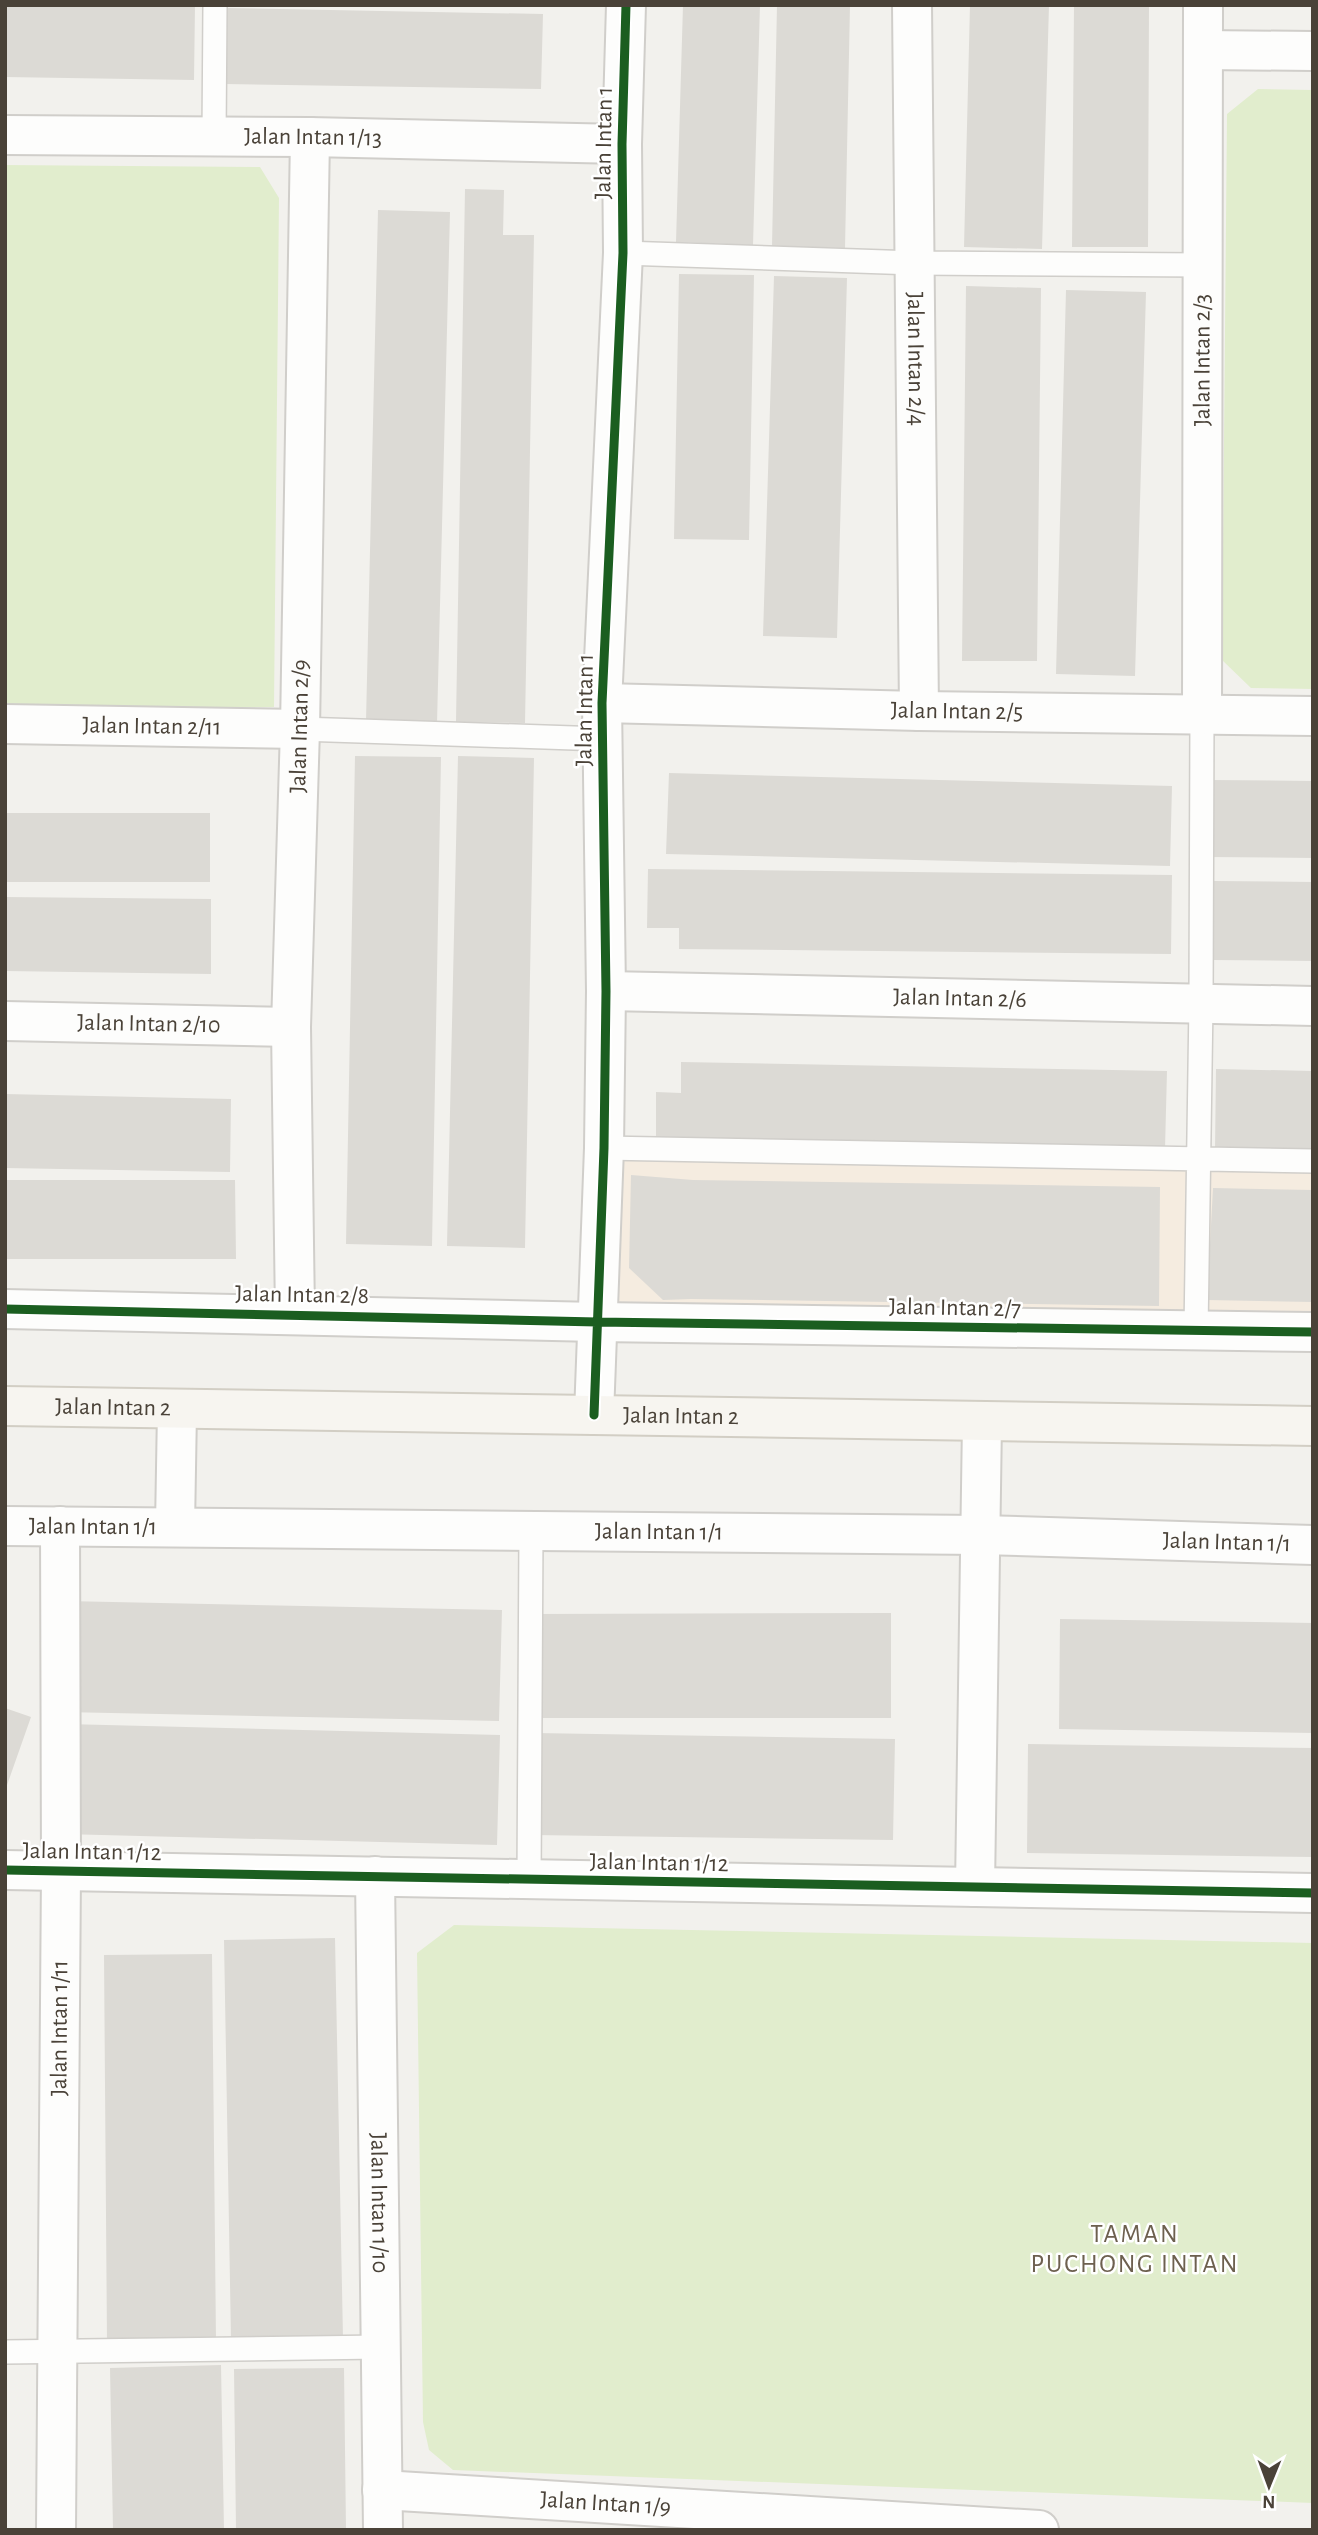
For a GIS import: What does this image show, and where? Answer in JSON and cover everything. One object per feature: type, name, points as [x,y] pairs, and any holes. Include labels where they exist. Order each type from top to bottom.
[{"type":"street","name":"Jalan Intan 1","points":[[594,1415],[604,1148],[606,991],[603,721],[623,253],[622,144],[626,5]]},
{"type":"street","name":"Jalan Intan 2/4","points":[[912,5],[919,711]]},
{"type":"street","name":"Jalan Intan 2/3","points":[[1202,715],[1203,5]]},
{"type":"street","points":[[1203,50],[1313,51]]},
{"type":"street","name":"Jalan Intan 1/13","points":[[5,135],[310,137],[622,144]]},
{"type":"street","name":"Jalan Intan 2/9","points":[[295,1314],[291,1027],[300,729],[310,137]]},
{"type":"street","name":"Jalan Intan 2/5","points":[[603,721],[919,711],[1313,716]]},
{"type":"street","name":"Jalan Intan 2/11","points":[[5,724],[300,729]]},
{"type":"street","name":"Jalan Intan 2/6","points":[[606,991],[1313,1006]]},
{"type":"street","name":"Jalan Intan 2/10","points":[[5,1021],[291,1027]]},
{"type":"street","name":"Jalan Intan 2/8","points":[[5,1309],[597,1322]]},
{"type":"street","name":"Jalan Intan 2/7","points":[[597,1322],[1313,1332]]},
{"type":"street","name":"Jalan Intan 2","points":[[5,1406],[1313,1426]]},
{"type":"street","points":[[175,1527],[177,1410]]},
{"type":"street","points":[[975,1887],[982,1422]]},
{"type":"street","name":"Jalan Intan 1/1","points":[[5,1526],[981,1535],[1313,1545]]},
{"type":"street","name":"Jalan Intan 1/11","points":[[56,2530],[61,1871],[60,1526]]},
{"type":"street","name":"Jalan Intan 1/12","points":[[5,1870],[1313,1893]]},
{"type":"street","name":"Jalan Intan 1/10","points":[[374,1876],[383,2530]]},
{"type":"street","name":"Jalan Intan 1/9","points":[[382,2490],[951,2528],[1039,2530]]},
{"type":"lane","points":[[214,137],[215,5]]},
{"type":"lane","points":[[623,253],[915,263],[1202,265]]},
{"type":"lane","points":[[1196,1331],[1202,715]]},
{"type":"lane","points":[[300,729],[603,721]]},
{"type":"lane","points":[[604,1148],[1313,1161]]},
{"type":"lane","points":[[529,1881],[531,1532]]},
{"type":"lane","points":[[5,2352],[381,2347]]},
{"type":"shaded area","points":[[617,1159],[1313,1173],[1313,1317],[612,1307]]},
{"type":"green space","points":[[1258,89],[1313,90],[1313,689],[1251,688],[1222,660],[1227,114]]},
{"type":"green space","points":[[5,165],[260,167],[279,198],[274,707],[5,711]]},
{"type":"green space","points":[[454,1925],[1313,1943],[1313,2503],[453,2470],[429,2450],[423,2422],[417,1953]]},
{"type":"building","points":[[5,5],[195,5],[194,80],[5,77]]},
{"type":"building","points":[[683,5],[760,5],[753,245],[676,242]]},
{"type":"building","points":[[777,5],[850,5],[845,248],[772,246]]},
{"type":"building","points":[[970,5],[1049,5],[1042,249],[964,247]]},
{"type":"building","points":[[1074,5],[1149,5],[1148,247],[1072,247]]},
{"type":"building","points":[[226,8],[543,14],[541,89],[225,84]]},
{"type":"building","points":[[465,189],[504,190],[503,235],[534,235],[525,723],[456,722]]},
{"type":"building","points":[[378,210],[450,212],[437,723],[366,721]]},
{"type":"building","points":[[679,274],[754,275],[749,540],[674,539]]},
{"type":"building","points":[[774,276],[847,278],[837,638],[763,636]]},
{"type":"building","points":[[966,286],[1041,288],[1037,661],[962,661]]},
{"type":"building","points":[[1066,290],[1146,292],[1135,676],[1056,674]]},
{"type":"building","points":[[355,756],[441,757],[432,1246],[346,1244]]},
{"type":"building","points":[[458,756],[534,758],[525,1248],[447,1246]]},
{"type":"building","points":[[669,773],[1172,786],[1170,866],[666,854]]},
{"type":"building","points":[[1210,780],[1313,781],[1313,858],[1209,857]]},
{"type":"building","points":[[5,813],[210,813],[210,882],[5,882]]},
{"type":"building","points":[[648,869],[1172,875],[1171,954],[679,949],[679,928],[647,928]]},
{"type":"building","points":[[1214,881],[1313,882],[1313,961],[1213,960]]},
{"type":"building","points":[[5,897],[211,899],[211,974],[5,971]]},
{"type":"building","points":[[681,1062],[1167,1071],[1165,1149],[656,1141],[656,1092],[681,1093]]},
{"type":"building","points":[[1216,1069],[1313,1071],[1313,1152],[1215,1150]]},
{"type":"building","points":[[5,1094],[231,1099],[230,1172],[5,1168]]},
{"type":"building","points":[[631,1175],[693,1180],[1160,1187],[1159,1306],[663,1300],[629,1268]]},
{"type":"building","points":[[5,1180],[235,1180],[236,1259],[5,1259]]},
{"type":"building","points":[[1213,1188],[1313,1190],[1313,1302],[1207,1300]]},
{"type":"building","points":[[65,1601],[502,1610],[499,1721],[63,1712]]},
{"type":"building","points":[[891,1613],[891,1718],[537,1718],[536,1614]]},
{"type":"building","points":[[1060,1619],[1313,1623],[1313,1733],[1059,1729]]},
{"type":"building","points":[[5,1708],[31,1717],[6,1788],[5,1788]]},
{"type":"building","points":[[66,1724],[500,1735],[497,1845],[63,1834]]},
{"type":"building","points":[[535,1733],[895,1739],[893,1840],[533,1835]]},
{"type":"building","points":[[1028,1744],[1313,1748],[1313,1857],[1027,1853]]},
{"type":"building","points":[[335,1938],[343,2338],[231,2340],[224,1940]]},
{"type":"building","points":[[212,1954],[216,2342],[107,2343],[104,1955]]},
{"type":"building","points":[[221,2365],[224,2530],[113,2530],[110,2368]]},
{"type":"building","points":[[344,2368],[346,2530],[236,2530],[234,2369]]},
{"type":"cycle path","points":[[594,1415],[604,1148],[606,991],[602,703],[623,253],[622,144],[626,5]]},
{"type":"cycle path","points":[[5,1309],[597,1322],[1313,1332]]},
{"type":"cycle path","points":[[5,1870],[1313,1893]]},
{"type":"district","name":"TAMAN PUCHONG INTAN","points":[[1135,2249]]}]
